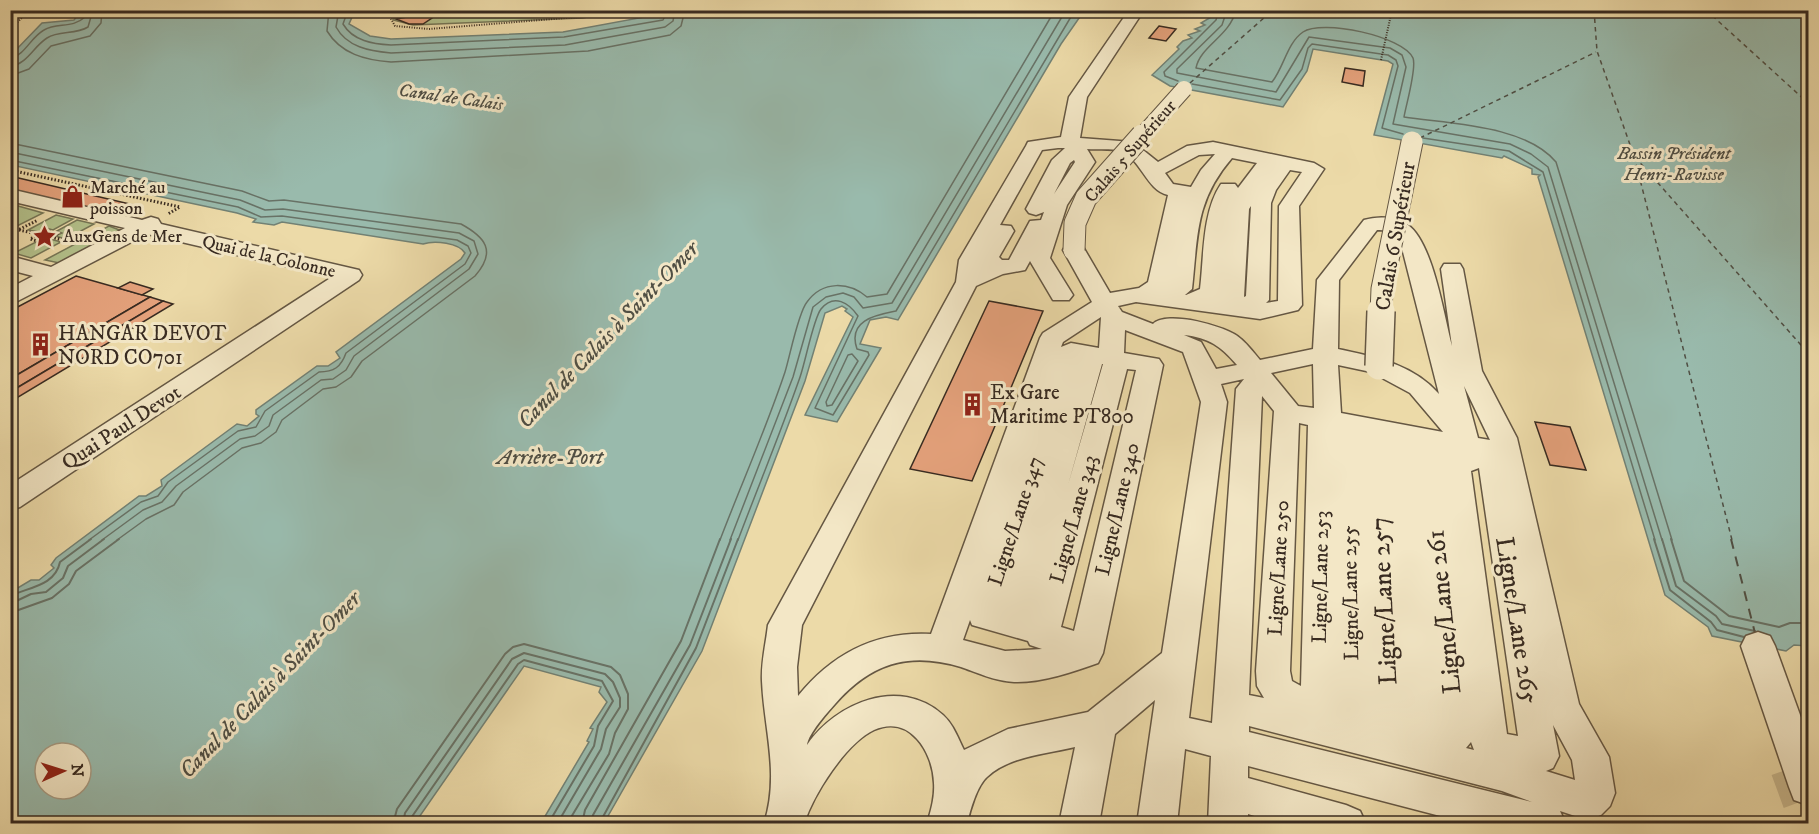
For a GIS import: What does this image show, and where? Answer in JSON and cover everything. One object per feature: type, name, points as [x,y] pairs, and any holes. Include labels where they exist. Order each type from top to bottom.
[{"type":"street","points":[[968,282],[997,268],[1017,265],[1062,152],[1078,97],[1137,10]]},
{"type":"street","name":"Calais 5 Supérieur","points":[[1109,310],[1074,250],[1075,223],[1086,198],[1184,89]]},
{"type":"street","name":"Calais 6 Supérieur","points":[[1379,366],[1382,289],[1412,142]]},
{"type":"street","points":[[787,817],[793,774],[779,679],[785,625],[968,282],[970,261],[1035,146],[1062,152],[1085,162],[1057,206],[1039,258],[1061,295],[1104,357]]},
{"type":"street","points":[[1061,295],[997,268],[988,258],[1062,152],[1126,146],[1139,154],[1148,166],[1177,191],[1170,287],[1146,294]]},
{"type":"street","points":[[1148,166],[1163,168],[1194,150],[1203,148],[1271,159]]},
{"type":"street","points":[[1014,668],[1104,357],[1109,310],[1113,299],[1180,289],[1192,206],[1208,174],[1271,159]]},
{"type":"street","points":[[1146,294],[1232,297],[1239,209],[1250,183],[1271,159]]},
{"type":"street","points":[[1191,296],[1201,292],[1211,205],[1223,179],[1271,159]]},
{"type":"street","points":[[1237,308],[1257,300],[1261,203],[1271,159]]},
{"type":"street","points":[[1191,296],[1260,312],[1290,305],[1289,206],[1271,159]]},
{"type":"street","name":"Quai de la Colonne","points":[[10,195],[351,275]]},
{"type":"street","points":[[10,298],[168,214]]},
{"type":"street","points":[[1331,720],[1380,429],[1418,262],[1408,234],[1390,222],[1371,224],[1328,280],[1325,354],[1380,429],[1490,744],[1504,763]]},
{"type":"street","points":[[1231,706],[1284,709],[1402,736],[1504,763],[1587,802],[1596,793],[1590,757],[1562,707],[1503,438],[1467,360],[1452,269],[1418,262]]},
{"type":"street","points":[[10,263],[54,275]]},
{"type":"street","name":"Quai Paul Devot","points":[[10,500],[351,275]]},
{"type":"street","points":[[1104,357],[1052,338],[1109,310],[1180,328],[1211,331],[1232,342],[1258,373],[1380,429]]},
{"type":"street","points":[[1109,310],[1192,347],[1208,379],[1214,402],[1157,824]]},
{"type":"street","points":[[1208,379],[1258,373],[1325,354],[1379,366],[1419,387],[1380,429],[1402,736]]},
{"type":"street","points":[[943,649],[1104,357]]},
{"type":"street","name":"Ligne/Lane 347","points":[[1025,629],[984,616],[1104,357]]},
{"type":"street","name":"Ligne/Lane 343","points":[[1085,650],[1042,635],[1104,357]]},
{"type":"street","name":"Ligne/Lane 340","points":[[1085,650],[1104,357]]},
{"type":"street","points":[[1229,807],[1231,706],[1249,389],[1258,373]]},
{"type":"street","name":"Ligne/Lane 253","points":[[1284,709],[1304,702],[1318,701],[1380,429]]},
{"type":"street","name":"Ligne/Lane 250","points":[[1284,709],[1275,686],[1274,671],[1380,429]]},
{"type":"street","name":"Ligne/Lane 257","points":[[1331,720],[1389,718],[1380,429]]},
{"type":"street","name":"Ligne/Lane 261","points":[[1380,429],[1456,735],[1402,736]]},
{"type":"street","name":"Ligne/Lane 265","points":[[1380,429],[1540,756],[1504,763]]},
{"type":"street","points":[[1758,646],[1809,787]]},
{"type":"street","points":[[789,739],[822,692],[860,658],[898,648],[943,649],[1014,668],[1085,650]]},
{"type":"street","points":[[950,814],[973,765],[1008,746],[1098,726],[1178,660]]},
{"type":"street","points":[[787,817],[835,739],[848,726],[866,715],[885,710],[905,711],[925,719],[938,735],[953,778],[950,814]]},
{"type":"street","points":[[1079,824],[1098,726]]},
{"type":"street","points":[[1169,729],[1546,824]]},
{"type":"street","points":[[1229,807],[1294,824]]},
{"type":"street","points":[[1229,807],[1346,824]]},
{"type":"path","points":[[386,10],[395,26],[429,29],[616,14],[631,10]]},
{"type":"path","points":[[1381,60],[1391,24],[1392,10]]},
{"type":"path","points":[[10,29],[24,16]]},
{"type":"path","points":[[10,170],[180,207],[168,214]]},
{"type":"path","points":[[19,230],[39,234]]},
{"type":"path","points":[[46,231],[57,234],[50,237],[41,242],[30,239],[46,231]]},
{"type":"path","points":[[50,237],[71,242]]},
{"type":"green space","points":[[393,11],[624,11],[582,18],[413,25],[393,20]]},
{"type":"green space","points":[[11,204],[43,213],[11,229]]},
{"type":"green space","points":[[56,215],[73,219],[53,230],[46,228],[39,232],[28,230]]},
{"type":"green space","points":[[77,220],[94,224],[66,239],[55,236],[62,233],[57,231]]},
{"type":"green space","points":[[109,226],[122,231],[64,264],[45,260]]},
{"type":"green space","points":[[50,239],[61,242],[31,258],[14,253],[36,242],[42,243]]},
{"type":"water","name":"Arrière-Port","points":[[661,10],[1084,11],[1061,44],[898,320],[886,317],[870,320],[860,344],[881,348],[837,422],[805,415],[853,317],[842,306],[825,313],[805,381],[702,651],[604,823],[541,823],[589,742],[587,741],[593,729],[590,728],[607,702],[599,692],[601,687],[524,666],[415,823],[11,823],[11,592],[31,580],[39,580],[54,568],[51,565],[56,558],[139,496],[146,496],[162,486],[161,480],[237,424],[247,426],[259,416],[256,410],[317,366],[328,366],[340,358],[336,352],[461,259],[465,253],[458,247],[446,243],[423,244],[282,222],[274,225],[253,222],[256,219],[237,213],[11,165],[11,55],[42,23],[74,20],[81,11],[371,11],[354,13],[349,24],[370,36],[391,39],[563,32],[661,14]]},
{"type":"water","name":"Bassin Président Henri-Ravisse","points":[[1217,11],[1808,11],[1808,646],[1794,645],[1786,651],[1712,636],[1708,627],[1665,595],[1538,177],[1540,175],[1532,174],[1532,169],[1504,156],[1502,158],[1374,135],[1393,64],[1388,61],[1313,49],[1307,71],[1283,107],[1170,86],[1152,75],[1179,49],[1177,47],[1183,41],[1192,38],[1188,35],[1200,31],[1195,29],[1205,25],[1201,23]]},
{"type":"building","points":[[435,12],[435,16],[423,24],[409,24],[396,19]]},
{"type":"building","points":[[1159,26],[1176,29],[1166,41],[1149,38]]},
{"type":"building","points":[[1345,68],[1365,71],[1363,86],[1342,82]]},
{"type":"building","name":"Marché au poisson","points":[[10,176],[134,205],[115,215],[10,190]]},
{"type":"building","name":"HANGAR DEVOT NORD CO701","points":[[76,276],[150,297],[10,379],[10,311]]},
{"type":"building","points":[[130,282],[153,289],[142,295],[118,288]]},
{"type":"building","points":[[150,297],[163,301],[10,392],[10,379]]},
{"type":"building","points":[[163,301],[173,304],[10,402],[10,392]]},
{"type":"building","name":"Ex Gare Maritime PT800","points":[[989,301],[1043,311],[972,481],[910,469]]},
{"type":"building","points":[[1535,422],[1570,427],[1586,470],[1550,465]]},
{"type":"ferry route","points":[[1190,83],[1273,10]]},
{"type":"ferry route","points":[[1594,10],[1597,51],[1634,156],[1732,540]]},
{"type":"ferry route","points":[[1706,10],[1808,103]]},
{"type":"ferry route","points":[[1420,138],[1596,52]]},
{"type":"ferry route","points":[[1635,157],[1808,353]]},
{"type":"ferry route","points":[[1731,539],[1755,633]]},
{"type":"tunnel","points":[[1788,769],[1808,823]]},
{"type":"place","name":"Marché au poisson","points":[[72,197]]},
{"type":"place","name":"AuxGens de Mer","points":[[45,236]]},
{"type":"place","name":"HANGAR DEVOT NORD CO701","points":[[40,345]]},
{"type":"place","name":"Ex Gare Maritime PT800","points":[[972,404]]},
{"type":"water label","name":"Canal de Calais","points":[[451,97]]},
{"type":"water label","name":"Canal de Calais à Saint-Omer","points":[[607,334]]},
{"type":"water label","name":"Canal de Calais à Saint-Omer","points":[[269,684]]}]
